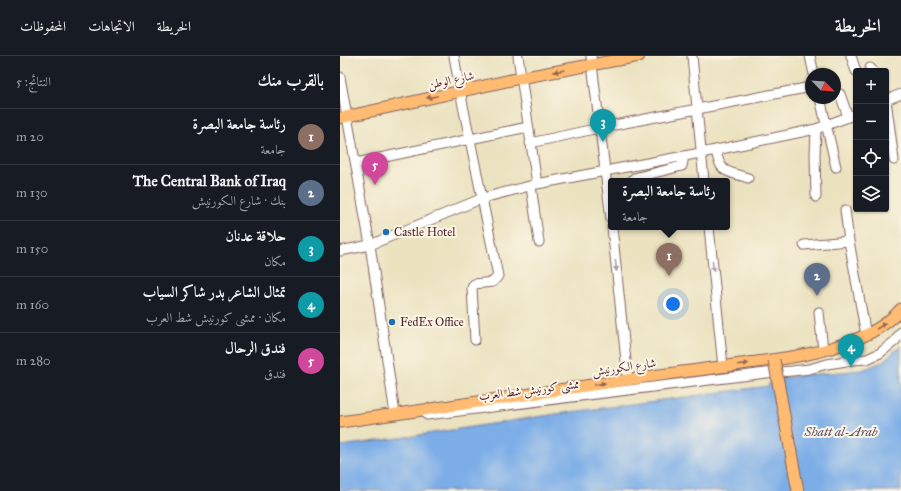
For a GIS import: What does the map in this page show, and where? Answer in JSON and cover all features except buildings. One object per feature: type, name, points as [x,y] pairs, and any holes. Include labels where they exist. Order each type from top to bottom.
[{"type":"main road","name":"شارع الوطن","points":[[343,117],[592,61],[639,56]]},
{"type":"main road","name":"شارع الكورنيش","points":[[340,422],[774,360],[823,350],[866,335],[882,326],[901,309]]},
{"type":"main road","points":[[774,360],[798,491]]},
{"type":"street","points":[[454,56],[498,276],[493,282],[474,284],[472,288],[475,340]]},
{"type":"street","points":[[518,56],[530,143],[539,242]]},
{"type":"street","points":[[692,56],[704,178]]},
{"type":"street","points":[[810,56],[813,68]]},
{"type":"street","points":[[851,56],[855,68]]},
{"type":"street","points":[[592,61],[599,128],[608,191]]},
{"type":"street","points":[[340,77],[343,117],[356,163],[370,245],[395,414]]},
{"type":"street","points":[[530,143],[805,87]]},
{"type":"street","points":[[889,97],[901,94]]},
{"type":"street","points":[[340,251],[370,245],[483,198],[534,185],[716,150],[826,126],[852,115],[841,96]]},
{"type":"street","points":[[821,104],[836,167]]},
{"type":"street","points":[[888,104],[894,160]]},
{"type":"street","points":[[356,163],[528,127]]},
{"type":"street","points":[[816,129],[816,197]]},
{"type":"street","points":[[716,150],[718,162],[723,170],[748,178]]},
{"type":"street","points":[[634,178],[682,166],[684,156]]},
{"type":"street","points":[[845,210],[866,335]]},
{"type":"street","points":[[612,230],[628,380]]},
{"type":"street","points":[[709,230],[723,367]]},
{"type":"street","points":[[804,245],[849,241]]},
{"type":"street","points":[[819,312],[823,350]]},
{"type":"street","name":"ممشى كورنيش شط العرب","points":[[340,425],[792,371],[833,363],[867,359],[880,353],[895,341],[901,332]]},
{"type":"water","name":"Shatt al-Arab","points":[[901,345],[901,491],[340,491],[340,446],[556,414],[768,386],[771,380],[784,377],[862,370],[882,362]]},
{"type":"place","name":"حلاقة عدنان","points":[[603,142]]},
{"type":"place","name":"فندق الرحال","points":[[375,185]]},
{"type":"place","name":"Castle Hotel","points":[[386,232]]},
{"type":"place","name":"رئاسة جامعة البصرة","points":[[669,276]]},
{"type":"place","name":"The Central Bank of Iraq","points":[[817,296]]},
{"type":"place","name":"FedEx Office","points":[[392,322]]},
{"type":"place","name":"تمثال الشاعر بدر شاكر السياب","points":[[851,367]]}]
